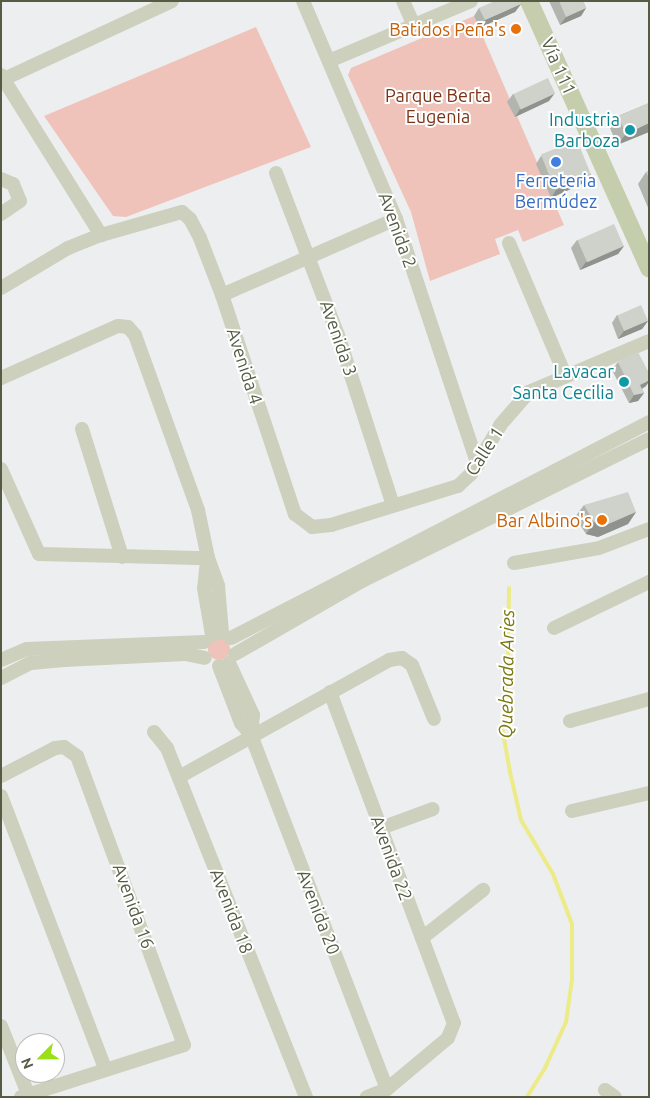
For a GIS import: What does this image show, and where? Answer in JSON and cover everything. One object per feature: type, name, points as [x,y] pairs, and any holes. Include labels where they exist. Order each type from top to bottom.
[{"type":"main road","name":"Vía 111","points":[[529,1],[642,237],[649,268]]},
{"type":"street","points":[[1,288],[68,248],[101,235],[2,77],[144,7],[172,1]]},
{"type":"street","name":"Avenida 2","points":[[303,1],[396,219],[478,465]]},
{"type":"street","points":[[403,1],[414,26]]},
{"type":"street","points":[[329,61],[471,1]]},
{"type":"street","name":"Avenida 3","points":[[276,173],[310,256],[393,506]]},
{"type":"street","points":[[1,179],[13,184],[20,201],[1,214]]},
{"type":"street","name":"Avenida 4","points":[[101,235],[182,212],[190,219],[200,238],[222,295],[288,498],[295,514],[304,523]]},
{"type":"street","points":[[222,295],[396,219]]},
{"type":"street","points":[[509,243],[565,375]]},
{"type":"street","points":[[1,378],[107,329],[118,326],[128,327],[135,335],[198,510],[208,558],[204,588],[217,637],[205,658]]},
{"type":"street","name":"Calle 1","points":[[304,523],[312,527],[331,525],[458,486],[478,465],[501,424],[529,392],[565,375],[649,341]]},
{"type":"street","points":[[1,678],[31,663],[64,653],[217,637],[257,628],[608,450],[649,422]]},
{"type":"street","points":[[82,429],[122,557]]},
{"type":"street","points":[[608,450],[649,439]]},
{"type":"street","points":[[1,469],[31,542],[38,554],[208,558]]},
{"type":"street","points":[[514,562],[599,548],[649,528]]},
{"type":"street","points":[[1,660],[27,649],[64,653],[185,654],[228,661],[360,576]]},
{"type":"street","points":[[554,628],[649,582]]},
{"type":"street","name":"Avenida 20","points":[[217,637],[228,661],[241,723],[251,735],[388,1089]]},
{"type":"street","points":[[179,776],[389,660],[402,658],[412,664],[434,719]]},
{"type":"street","name":"Avenida 22","points":[[330,692],[454,1023],[448,1038],[388,1089]]},
{"type":"street","points":[[570,721],[649,700]]},
{"type":"street","name":"Avenida 18","points":[[154,732],[167,748],[179,776],[305,1095]]},
{"type":"street","name":"Avenida 16","points":[[1,776],[55,748],[72,751],[84,767],[184,1044],[105,1068]]},
{"type":"street","points":[[572,811],[649,793]]},
{"type":"street","points":[[1,796],[105,1068],[25,1096],[1,1026]]},
{"type":"street","points":[[381,828],[433,809]]},
{"type":"street","points":[[422,938],[483,890]]},
{"type":"street","points":[[367,1097],[388,1089]]},
{"type":"green space","name":"Parque Berta Eugenia","points":[[474,16],[564,225],[523,242],[518,230],[495,239],[500,254],[430,281],[411,212],[348,75],[351,68]]},
{"type":"green space","points":[[256,27],[311,147],[126,217],[113,216],[44,116]]},
{"type":"green space","points":[[219,638],[229,645],[230,649],[223,659],[219,660],[209,653],[208,649],[215,639]]},
{"type":"building","points":[[495,1],[519,1],[521,4],[485,20],[479,8]]},
{"type":"building","points":[[559,1],[583,1],[586,8],[566,17]]},
{"type":"building","points":[[548,78],[555,93],[521,109],[514,94]]},
{"type":"building","points":[[649,103],[649,123],[626,134],[618,116]]},
{"type":"building","points":[[577,140],[591,174],[555,189],[541,155]]},
{"type":"building","points":[[614,224],[624,246],[587,262],[577,240]]},
{"type":"building","points":[[641,305],[648,321],[624,331],[617,316]]},
{"type":"building","points":[[638,352],[649,373],[649,380],[640,385],[644,393],[634,395],[618,362]]},
{"type":"building","points":[[628,492],[636,512],[606,525],[594,522],[584,505]]},
{"type":"waterway","name":"Quebrada Aries","points":[[509,588],[508,673],[502,727],[510,772],[521,820],[553,874],[572,924],[572,979],[566,1022],[545,1068],[527,1097]]},
{"type":"place","name":"Batidos Peña's","points":[[516,29]]},
{"type":"place","name":"Industria Barboza","points":[[630,130]]},
{"type":"place","name":"Ferreteria Bermúdez","points":[[556,162]]},
{"type":"place","name":"Lavacar Santa Cecilia","points":[[624,382]]},
{"type":"place","name":"Bar Albino's","points":[[602,520]]}]
